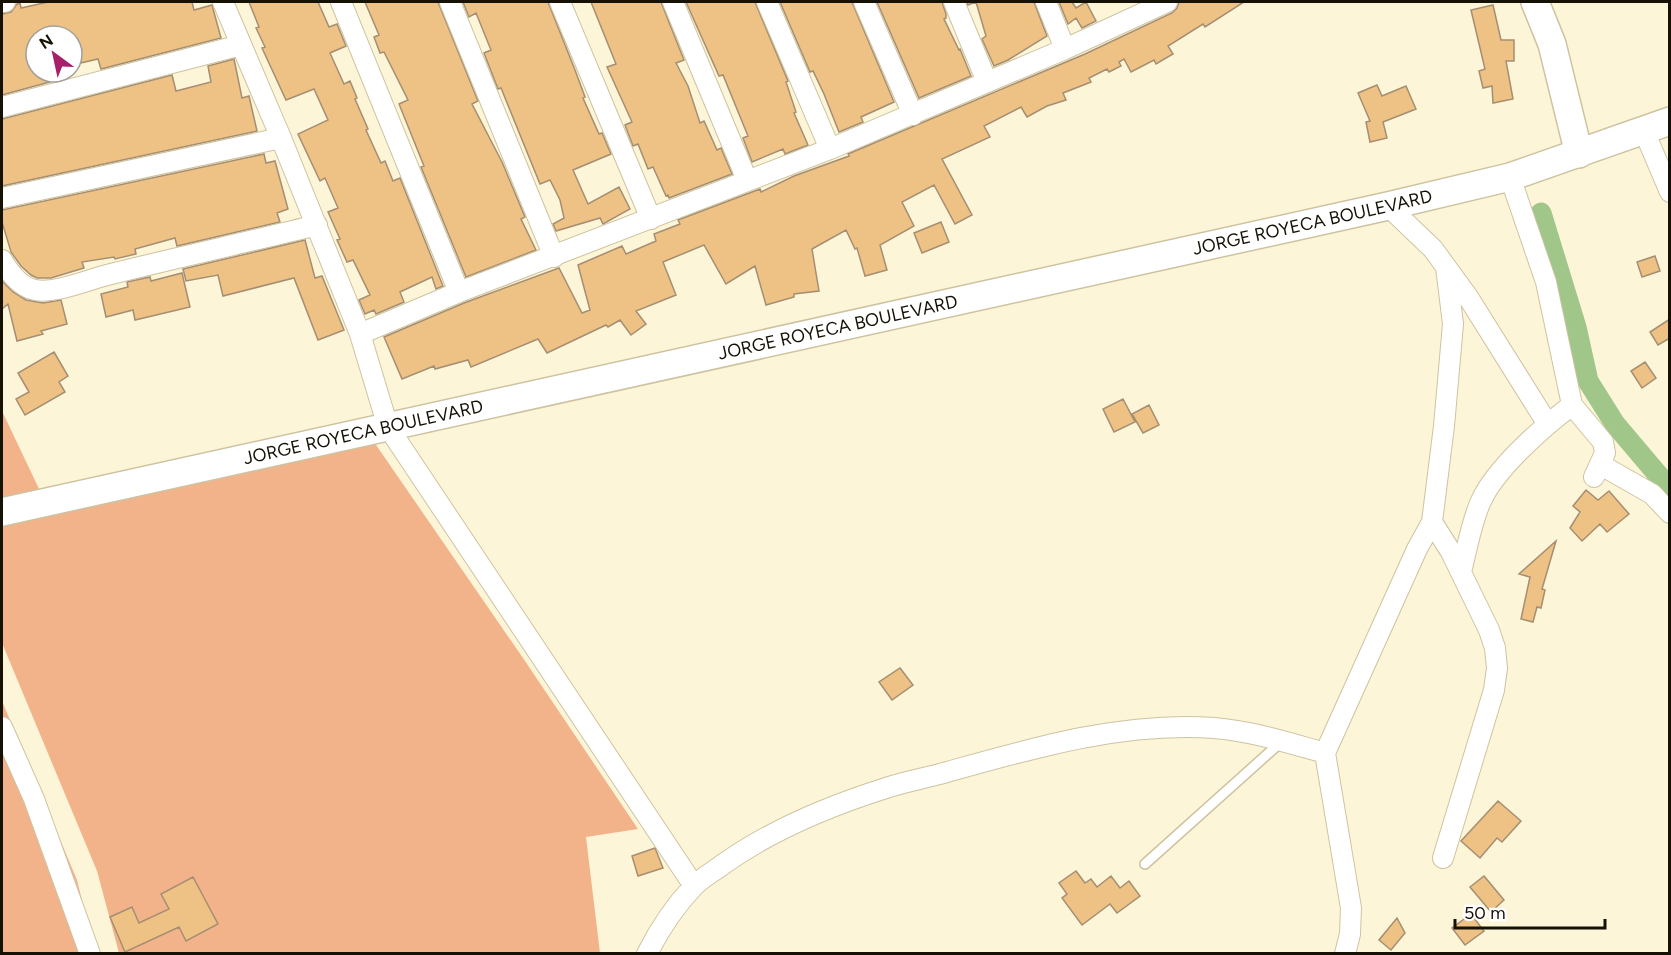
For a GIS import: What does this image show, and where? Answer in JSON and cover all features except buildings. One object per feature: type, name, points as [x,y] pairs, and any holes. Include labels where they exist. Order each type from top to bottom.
[{"type":"street","points":[[222,2],[281,138],[360,334],[388,427],[694,886]]},
{"type":"street","points":[[341,2],[459,292]]},
{"type":"street","points":[[450,2],[554,257]]},
{"type":"street","points":[[560,2],[651,219]]},
{"type":"street","points":[[673,2],[747,180]]},
{"type":"street","points":[[767,2],[830,149]]},
{"type":"street","points":[[864,2],[913,115]]},
{"type":"street","points":[[954,2],[987,82]]},
{"type":"street","points":[[1046,2],[1065,49]]},
{"type":"street","points":[[360,334],[459,292],[554,257],[913,115],[1065,49],[1139,8],[1167,2]]},
{"type":"street","points":[[1535,2],[1552,44],[1568,157]]},
{"type":"street","points":[[2,107],[241,45]]},
{"type":"street","name":"JORGE ROYECA BOULEVARD","points":[[2,512],[1388,206],[1521,174],[1670,121]]},
{"type":"street","points":[[1644,131],[1670,192]]},
{"type":"street","points":[[2,198],[281,138]]},
{"type":"street","points":[[1521,174],[1572,405],[1603,442],[1605,453],[1598,471],[1652,494],[1670,513]]},
{"type":"street","points":[[1388,206],[1420,234],[1446,267],[1547,423]]},
{"type":"street","points":[[2,260],[8,271],[21,284],[33,290],[50,290],[317,225]]},
{"type":"street","points":[[1348,952],[1351,908],[1325,753],[1417,549],[1432,522],[1452,354],[1453,324],[1446,267]]},
{"type":"street","points":[[1461,572],[1481,501],[1491,485],[1547,423],[1572,405]]},
{"type":"street","points":[[1432,522],[1461,572],[1489,630],[1495,648],[1497,668],[1494,690],[1443,858]]},
{"type":"street","points":[[2,727],[34,799],[90,954]]},
{"type":"street","points":[[647,954],[657,934],[694,886],[740,852],[785,828],[886,787],[1000,756],[1114,733],[1171,727],[1214,728],[1245,732],[1325,753]]},
{"type":"lane","points":[[1146,864],[1281,741]]},
{"type":"shaded area","points":[[2,411],[41,493],[2,502]]},
{"type":"shaded area","points":[[374,442],[638,829],[586,837],[600,953],[119,953],[97,871],[2,643],[2,521]]},
{"type":"shaded area","points":[[2,701],[77,880],[95,953],[2,953]]},
{"type":"waterway","points":[[1541,213],[1576,327],[1588,381],[1615,424],[1670,489]]}]
